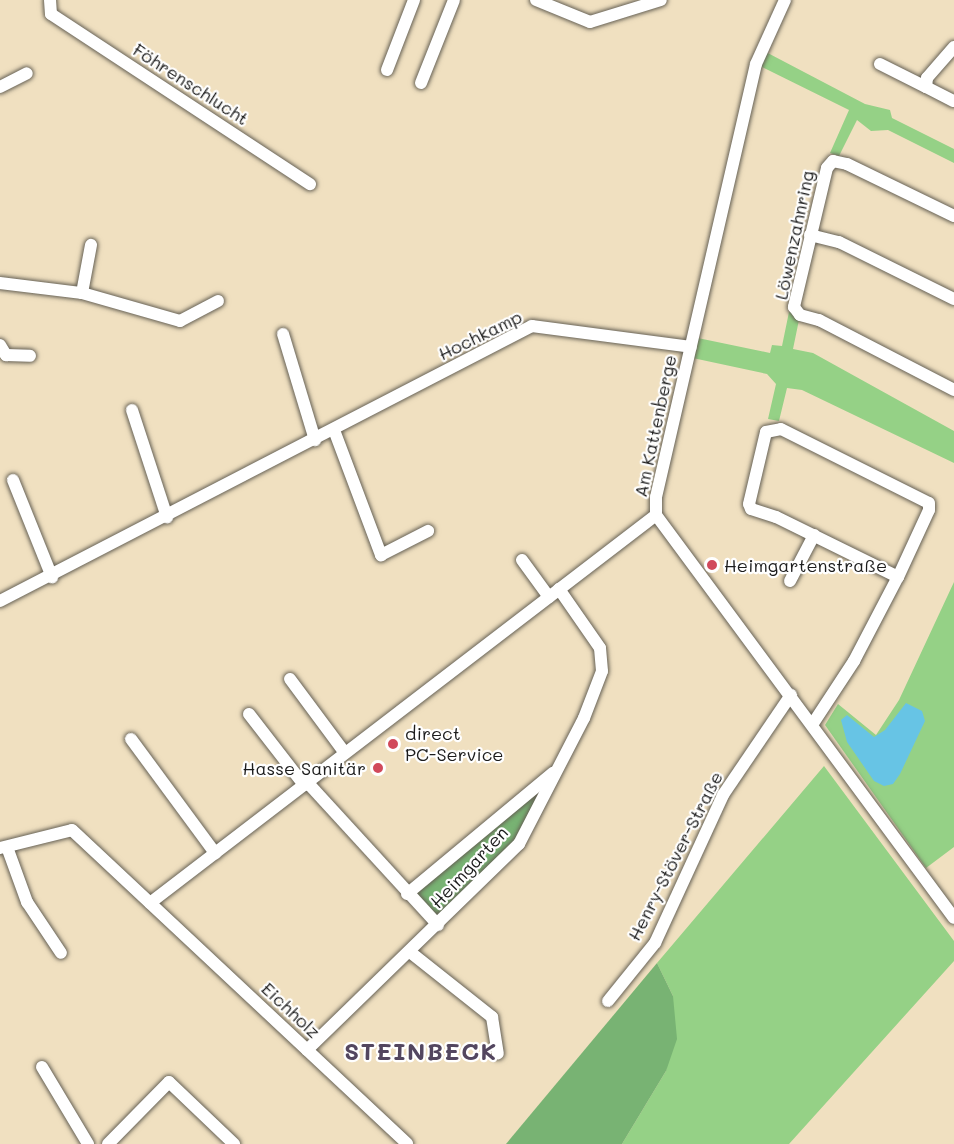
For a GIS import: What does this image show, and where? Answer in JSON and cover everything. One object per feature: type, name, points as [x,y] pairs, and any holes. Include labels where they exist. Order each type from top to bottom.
[{"type":"street","name":"Föhrenschlucht","points":[[50,0],[51,14],[310,184]]},
{"type":"street","points":[[387,70],[414,0]]},
{"type":"street","points":[[421,83],[454,0]]},
{"type":"street","points":[[536,0],[590,22],[661,0]]},
{"type":"street","points":[[613,15],[615,0]]},
{"type":"street","name":"Am Kattenberge","points":[[784,0],[757,61],[656,497],[656,515],[954,918]]},
{"type":"street","points":[[926,87],[927,78],[954,47]]},
{"type":"street","points":[[880,64],[954,101]]},
{"type":"street","points":[[0,87],[27,73]]},
{"type":"street","name":"Löwenzahnring","points":[[954,216],[847,164],[833,161],[827,168],[794,307],[796,312],[954,390]]},
{"type":"street","points":[[810,235],[839,242],[954,299]]},
{"type":"street","points":[[82,293],[91,244]]},
{"type":"street","points":[[0,284],[82,293],[180,321],[218,301]]},
{"type":"street","name":"Hochkamp","points":[[0,601],[52,577],[532,326],[691,347]]},
{"type":"street","points":[[283,334],[315,440]]},
{"type":"street","points":[[0,345],[6,355],[30,356]]},
{"type":"street","points":[[132,410],[167,517]]},
{"type":"street","points":[[812,725],[854,661],[898,577],[929,510],[929,503],[856,465],[772,428],[765,432],[748,504],[751,509],[814,535],[898,577]]},
{"type":"street","points":[[334,430],[381,555],[428,531]]},
{"type":"street","points":[[13,480],[52,577]]},
{"type":"street","points":[[61,952],[27,902],[3,848],[72,830],[150,903],[656,515]]},
{"type":"street","points":[[790,581],[814,535]]},
{"type":"street","points":[[522,560],[554,593]]},
{"type":"street","name":"Heimgarten","points":[[307,1050],[519,844],[559,768],[602,671],[600,648],[554,593]]},
{"type":"street","points":[[290,679],[345,753]]},
{"type":"street","name":"Henry-Stöver-Straße","points":[[608,1001],[655,943],[723,795],[791,695]]},
{"type":"street","points":[[249,714],[306,783]]},
{"type":"street","points":[[131,739],[215,853]]},
{"type":"street","name":"Heimgarten","points":[[407,894],[559,768]]},
{"type":"street","name":"Heimgarten","points":[[306,783],[438,925]]},
{"type":"street","name":"Eichholz","points":[[150,903],[407,1144]]},
{"type":"street","points":[[410,952],[492,1017],[498,1054]]},
{"type":"street","points":[[42,1067],[88,1144]]},
{"type":"street","points":[[108,1144],[169,1082],[234,1144]]},
{"type":"green space","points":[[762,50],[865,104],[890,110],[892,118],[954,149],[954,163],[888,130],[871,131],[857,120],[839,156],[830,153],[849,110],[756,64]]},
{"type":"green space","points":[[789,312],[800,315],[793,349],[813,353],[954,431],[954,463],[802,390],[787,388],[779,421],[768,419],[776,384],[767,374],[688,357],[693,337],[770,353],[772,345],[782,346]]},
{"type":"green space","points":[[954,582],[954,847],[926,868],[825,725],[838,704],[876,735],[899,700]]},
{"type":"green space","points":[[824,766],[954,941],[954,961],[789,1144],[622,1144],[666,1071],[673,996],[657,963]]},
{"type":"green space","points":[[559,768],[519,844],[438,925],[407,894]]},
{"type":"green space","points":[[657,963],[673,996],[677,1039],[666,1071],[622,1144],[506,1144]]},
{"type":"water","points":[[906,703],[922,711],[925,721],[900,774],[893,784],[884,786],[874,781],[847,742],[841,720],[847,715],[874,737],[885,730]]},
{"type":"place","name":"Heimgartenstraße","points":[[712,565]]},
{"type":"place","name":"direct PC-Service","points":[[393,744]]},
{"type":"place","name":"Hasse Sanitär","points":[[378,768]]},
{"type":"district","name":"STEINBECK","points":[[421,1051]]}]
